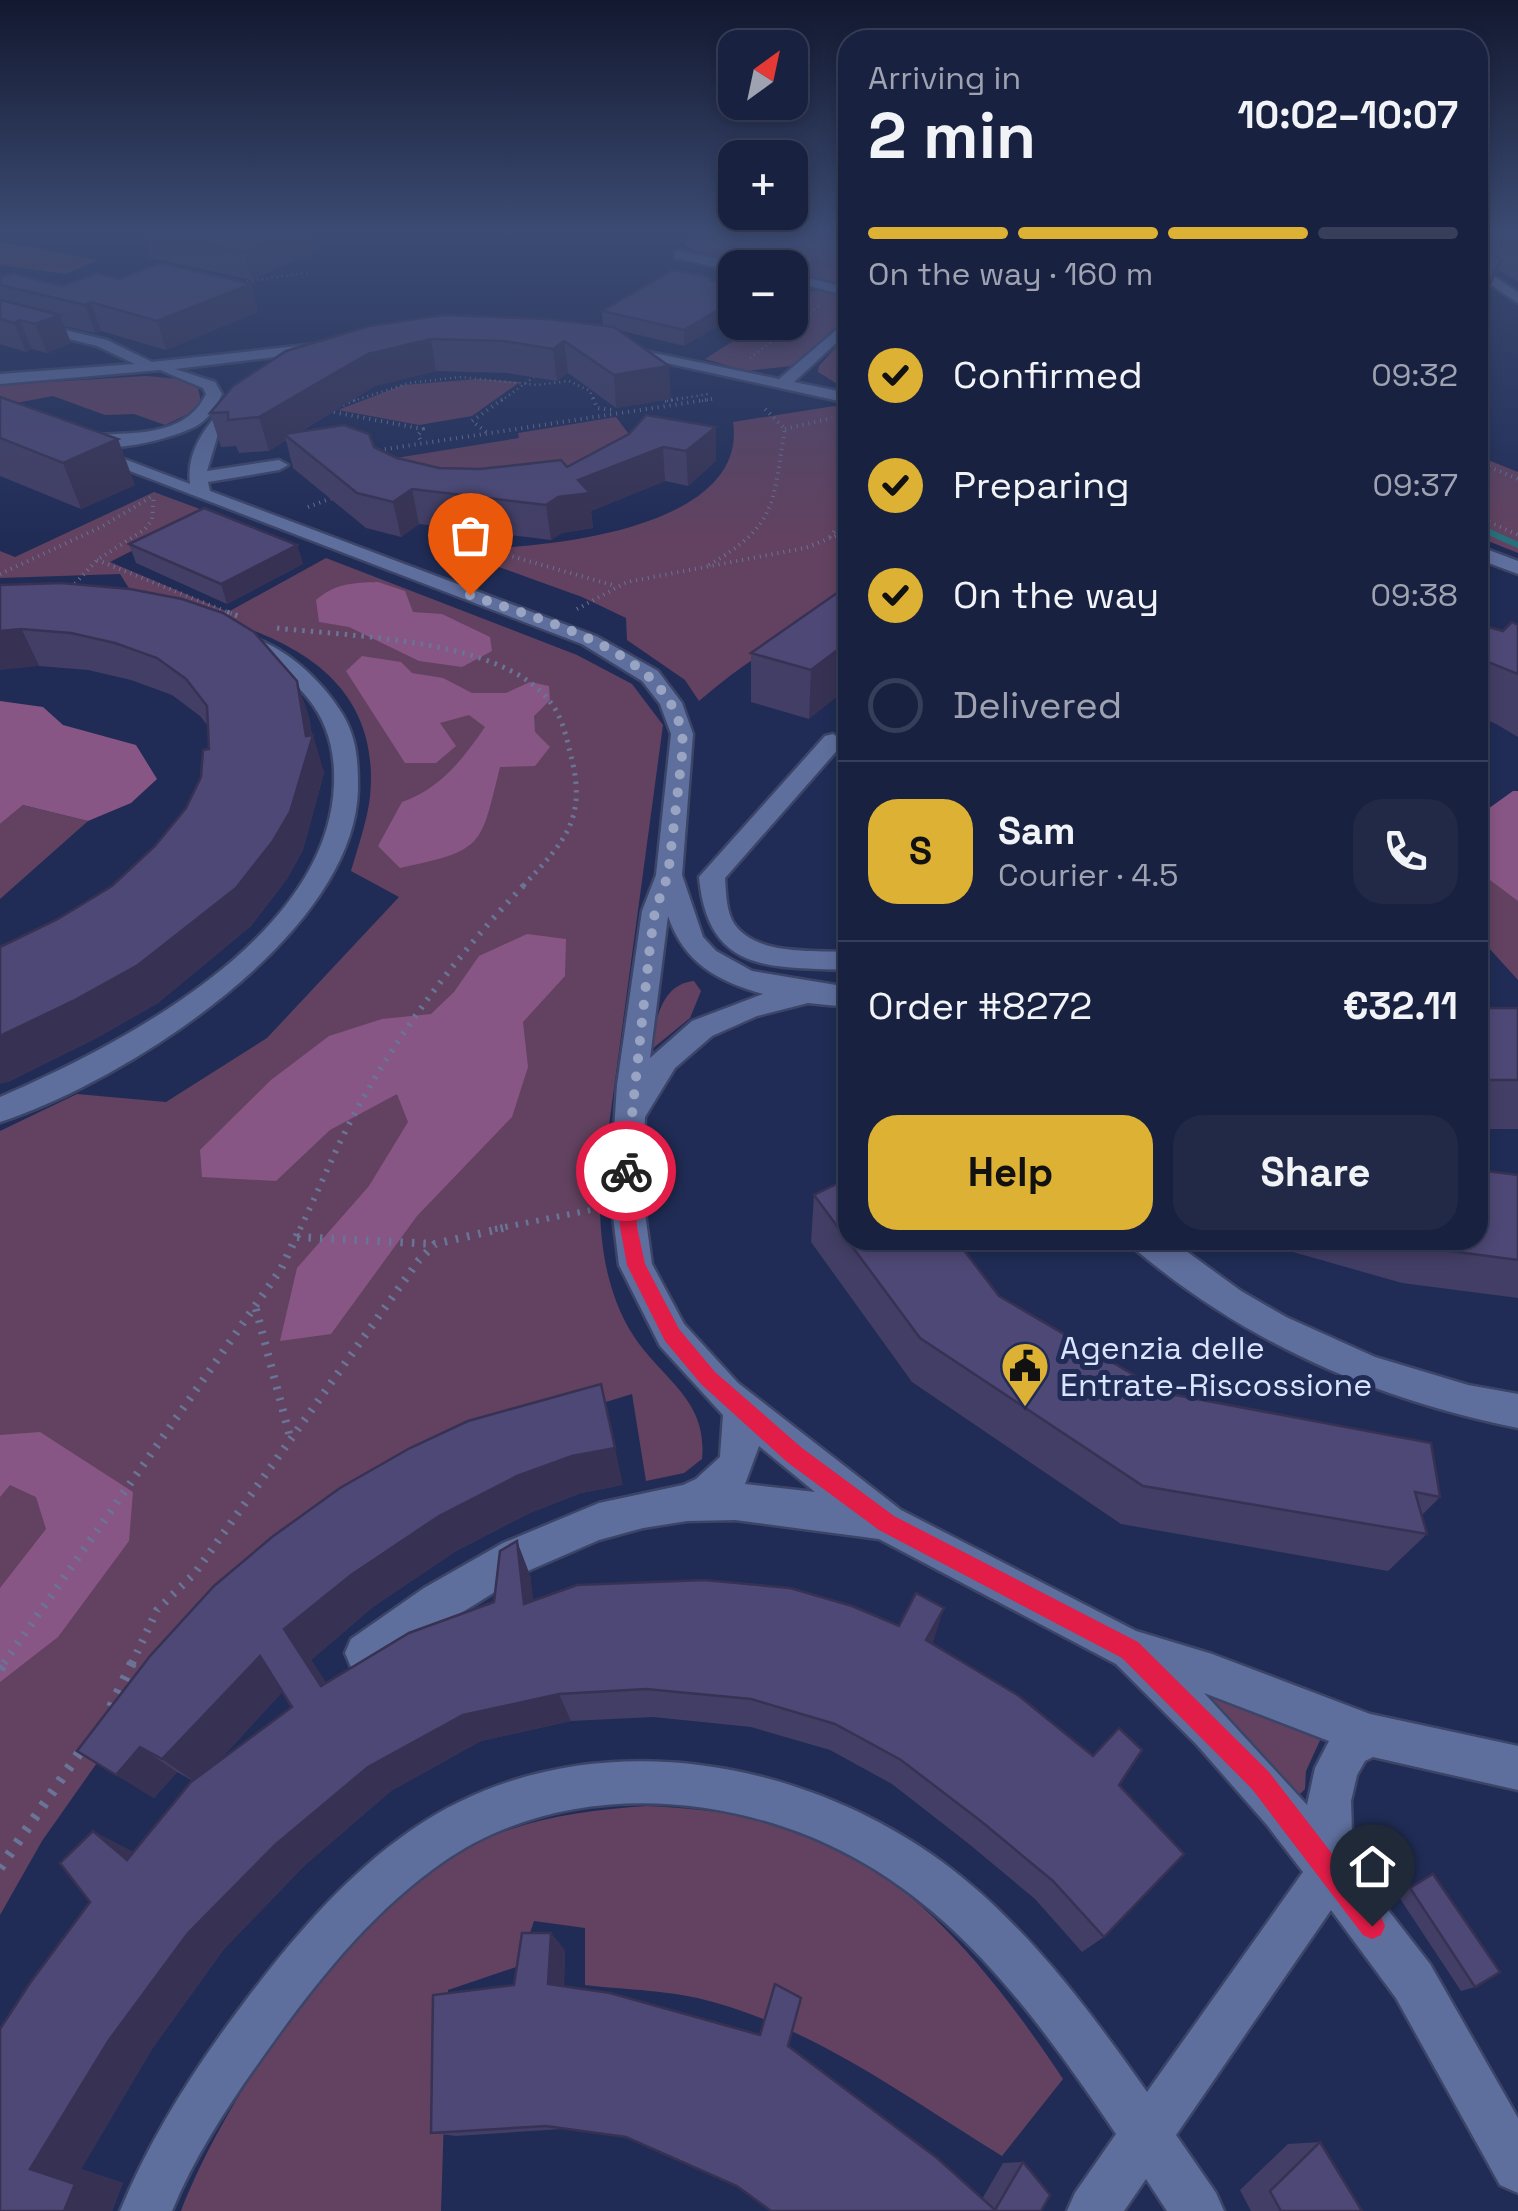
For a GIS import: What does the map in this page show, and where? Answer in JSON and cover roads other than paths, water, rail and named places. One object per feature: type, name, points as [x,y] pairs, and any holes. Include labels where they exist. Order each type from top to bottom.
[{"type":"street","points":[[57,333],[141,358],[147,366]]},
{"type":"street","points":[[783,384],[838,333]]},
{"type":"street","points":[[0,379],[350,349],[309,366]]},
{"type":"street","points":[[607,349],[838,396]]},
{"type":"street","points":[[5,361],[147,366],[195,378],[213,390],[215,398],[207,409],[164,433],[142,451],[132,468]]},
{"type":"street","points":[[199,486],[198,458],[212,428],[249,394]]},
{"type":"street","points":[[164,433],[122,441],[65,442],[132,468],[199,486],[574,634],[642,669],[670,702],[682,734],[668,875],[655,911],[626,1203],[636,1265],[657,1309],[692,1360],[742,1410],[794,1455],[887,1523],[1130,1650],[1212,1675],[1370,1735],[1518,1768]]},
{"type":"street","points":[[199,486],[279,465]]},
{"type":"street","points":[[1488,556],[1518,568]]},
{"type":"street","points":[[0,1110],[111,1058],[211,992],[277,931],[328,858],[344,818],[349,782],[345,748],[334,718],[316,691],[290,668],[224,633]]},
{"type":"street","points":[[712,877],[834,740]]},
{"type":"street","points":[[668,875],[712,877]]},
{"type":"street","points":[[668,875],[692,941],[710,959],[740,975],[808,994],[838,996]]},
{"type":"street","points":[[712,877],[722,925],[740,942],[784,956],[838,960]]},
{"type":"street","points":[[632,1119],[656,1072],[696,1031],[740,1009],[808,994]]},
{"type":"street","points":[[1161,1250],[1226,1300],[1298,1340],[1381,1375],[1518,1412]]},
{"type":"street","points":[[685,1504],[726,1484],[733,1474],[742,1443],[742,1410]]},
{"type":"street","points":[[364,1654],[437,1601],[520,1555],[598,1520],[685,1504],[779,1505],[887,1523]]},
{"type":"street","points":[[1130,1650],[1261,1781],[1332,1871],[1422,1996],[1518,2167]]},
{"type":"street","points":[[1093,2211],[1332,1871],[1329,1801],[1336,1768],[1350,1746],[1370,1735]]},
{"type":"street","points":[[146,2211],[179,2140],[268,2009],[332,1933],[397,1869],[432,1843],[508,1806],[578,1788],[659,1782],[733,1788],[814,1812],[878,1846],[928,1880],[999,1944],[1072,2031],[1198,2211]]},
{"type":"waterway","points":[[1488,532],[1518,545]]},
{"type":"place","name":"Agenzia delle Entrate-Riscossione","points":[[1025,1408]]}]
